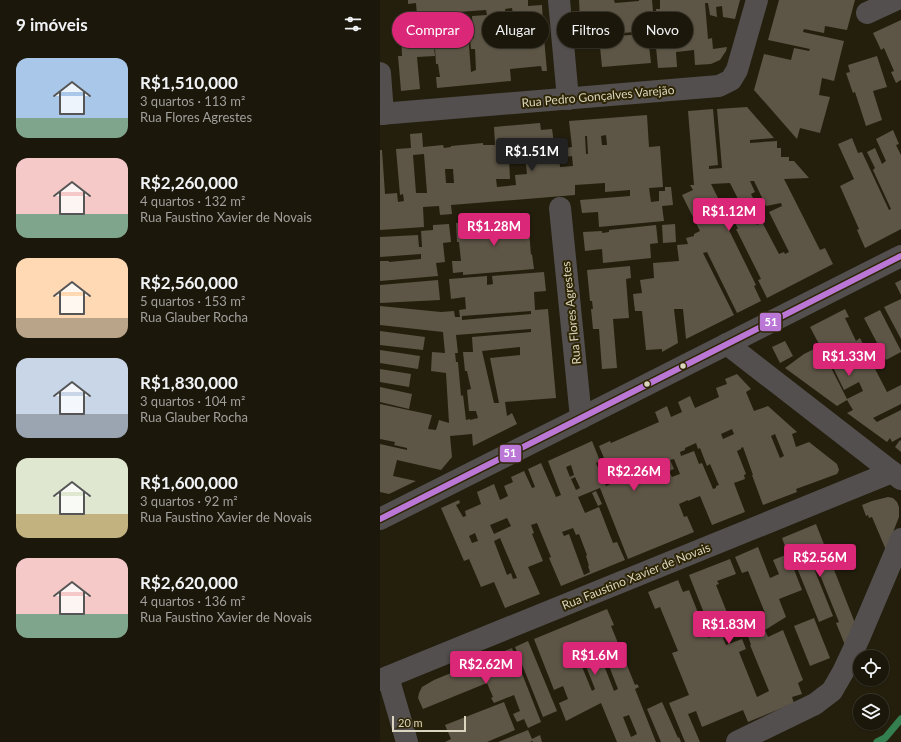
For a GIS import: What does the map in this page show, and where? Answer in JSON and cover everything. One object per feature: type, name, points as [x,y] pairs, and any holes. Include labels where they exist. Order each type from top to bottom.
[{"type":"street","points":[[559,0],[568,99]]},
{"type":"street","name":"Rua Pedro Gonçalves Varejão","points":[[382,114],[719,86],[731,80],[738,70],[757,0]]},
{"type":"street","points":[[867,13],[895,0]]},
{"type":"street","points":[[380,73],[382,114]]},
{"type":"street","name":"Rua Flores Agrestes","points":[[560,208],[581,418]]},
{"type":"street","points":[[380,519],[901,256]]},
{"type":"street","points":[[727,344],[896,475]]},
{"type":"street","name":"Rua Faustino Xavier de Novais","points":[[384,679],[896,475]]},
{"type":"street","points":[[737,742],[815,704],[832,690],[843,672],[859,638],[901,539]]},
{"type":"street","points":[[384,679],[407,742]]},
{"type":"building","points":[[408,0],[528,0],[528,6],[542,5],[542,12],[513,12],[512,8],[505,9],[505,12],[486,12],[486,10],[417,12],[416,3],[408,4]]},
{"type":"building","points":[[579,0],[614,0],[615,3],[652,0],[653,12],[632,12],[632,32],[624,33],[624,12],[580,12]]},
{"type":"building","points":[[660,0],[740,0],[735,19],[723,17],[722,6],[716,7],[717,17],[710,15],[708,3],[705,3],[708,39],[712,38],[713,49],[727,47],[720,60],[711,64],[695,65],[694,50],[676,52],[677,67],[658,68],[656,48],[693,48],[693,12],[656,12],[656,9],[660,9]]},
{"type":"building","points":[[779,0],[855,0],[847,30],[825,26],[824,33],[804,29],[803,32],[844,41],[834,81],[822,78],[819,95],[830,97],[820,133],[800,128],[797,139],[754,90],[764,54],[791,60],[794,48],[809,51],[810,49],[768,40]]},
{"type":"building","points":[[482,15],[482,48],[545,48],[547,71],[542,71],[541,66],[510,69],[511,81],[437,88],[436,77],[440,77],[438,64],[436,64],[435,48],[469,48],[471,72],[476,70],[475,49],[471,48],[474,48],[474,16]]},
{"type":"building","points":[[901,20],[901,80],[896,83],[891,72],[894,71],[884,48],[881,50],[873,33]]},
{"type":"building","points":[[624,35],[632,35],[632,48],[649,48],[651,63],[602,67],[600,48],[624,48]]},
{"type":"building","points":[[402,48],[434,48],[435,56],[417,57],[420,89],[401,91],[398,56],[402,56]]},
{"type":"building","points":[[877,56],[887,87],[873,91],[882,120],[866,126],[855,92],[853,93],[846,73],[850,72],[848,65]]},
{"type":"building","points":[[747,107],[774,138],[750,140],[750,143],[777,141],[777,148],[781,148],[781,157],[789,157],[789,161],[794,161],[809,178],[784,179],[820,250],[825,248],[833,264],[767,298],[758,280],[761,279],[736,229],[738,229],[734,220],[745,215],[748,220],[753,217],[757,225],[762,222],[779,254],[784,252],[785,254],[789,252],[769,212],[782,206],[781,203],[766,206],[754,181],[750,181],[755,192],[751,194],[756,204],[744,211],[730,183],[711,184],[722,206],[712,210],[717,222],[724,220],[756,285],[754,286],[761,301],[737,313],[707,252],[703,253],[734,315],[686,339],[683,309],[674,309],[678,343],[662,352],[662,349],[646,350],[642,311],[635,311],[633,294],[642,293],[640,280],[654,278],[653,263],[679,261],[677,245],[688,244],[686,238],[694,236],[694,234],[700,231],[682,195],[693,190],[690,185],[694,185],[688,111],[713,109],[718,165],[709,166],[709,169],[722,168],[717,109]]},
{"type":"building","points":[[647,115],[649,147],[660,146],[663,187],[649,188],[651,202],[659,201],[659,191],[665,191],[665,187],[671,187],[673,205],[662,206],[664,221],[599,227],[598,212],[582,213],[580,200],[630,196],[630,190],[605,192],[605,183],[575,185],[575,195],[451,205],[452,214],[440,215],[439,206],[423,207],[424,227],[380,230],[380,150],[382,150],[385,194],[397,193],[398,202],[404,201],[403,194],[400,195],[396,149],[411,148],[410,134],[422,133],[423,147],[443,145],[444,148],[483,143],[483,145],[495,145],[494,127],[540,123],[541,130],[552,129],[554,143],[558,142],[560,167],[573,166],[572,156],[565,157],[564,148],[572,147],[569,121]],"holes":[[[606,135],[607,145],[602,145],[601,136]],[[585,136],[587,136],[588,154],[586,154]],[[524,147],[527,174],[515,175],[516,185],[497,187],[496,179],[510,179],[509,157],[514,156],[513,148]],[[424,154],[427,193],[416,193],[413,155]],[[445,169],[453,169],[454,183],[446,183]]]},
{"type":"building","points":[[893,130],[899,144],[896,145],[901,155],[901,229],[865,248],[857,230],[859,229],[840,186],[854,179],[838,144],[852,138],[858,153],[862,152],[889,210],[891,209],[873,170],[875,168],[867,152],[875,148],[882,164],[886,161],[876,139]]},
{"type":"building","points":[[528,218],[531,255],[532,254],[534,269],[463,275],[463,272],[453,273],[452,261],[461,261],[459,242],[457,242],[456,223],[489,220],[490,224],[500,223],[499,220]]},
{"type":"building","points":[[449,224],[451,242],[443,243],[445,262],[436,263],[438,276],[380,281],[380,261],[389,262],[421,259],[421,254],[380,257],[380,237],[418,235],[419,247],[422,247],[421,231],[433,230],[433,225]]},
{"type":"building","points":[[675,224],[676,242],[663,243],[662,225]]},
{"type":"building","points":[[656,225],[658,243],[650,244],[651,258],[603,263],[602,249],[585,251],[583,232],[602,231],[602,233],[609,232],[609,230]]},
{"type":"building","points":[[630,266],[631,278],[626,279],[629,318],[613,319],[617,368],[602,369],[599,329],[593,329],[591,309],[593,309],[592,301],[590,301],[587,270]]},
{"type":"building","points":[[544,272],[546,291],[534,292],[535,310],[548,309],[556,398],[505,402],[507,416],[512,413],[517,424],[473,446],[472,434],[450,436],[452,457],[441,470],[397,460],[393,476],[416,481],[389,494],[380,492],[380,444],[407,450],[407,448],[394,445],[395,442],[380,439],[380,404],[432,415],[428,429],[436,430],[439,420],[449,423],[446,373],[431,371],[432,352],[445,353],[443,332],[380,325],[380,306],[441,312],[454,311],[455,317],[460,317],[459,310],[466,309],[465,297],[451,299],[449,279],[487,276],[487,285],[493,284],[492,276]],"holes":[[[531,311],[531,314],[462,320],[462,316]],[[531,329],[531,332],[472,337],[473,352],[463,352],[465,371],[467,371],[471,389],[467,390],[469,411],[476,411],[478,418],[470,420],[466,420],[463,395],[461,396],[458,362],[456,362],[455,353],[458,353],[456,335]],[[520,347],[520,355],[490,358],[499,403],[494,403],[482,351]]]},
{"type":"building","points":[[438,280],[440,300],[380,303],[380,285]]},
{"type":"building","points":[[901,280],[901,295],[895,283]]},
{"type":"building","points":[[901,299],[901,339],[884,307]]},
{"type":"building","points":[[845,309],[849,317],[845,318],[856,341],[860,338],[864,346],[859,349],[867,366],[872,363],[887,392],[901,385],[901,404],[873,418],[877,422],[901,410],[901,437],[892,442],[890,438],[887,442],[847,413],[853,410],[847,400],[837,406],[785,368],[804,354],[820,346],[810,327]],"holes":[[[826,353],[844,390],[859,382],[863,391],[847,399],[824,354]]]},
{"type":"building","points":[[880,310],[901,351],[886,360],[864,318]]},
{"type":"building","points":[[380,331],[425,337],[423,350],[380,345]]},
{"type":"building","points":[[785,341],[793,356],[780,363],[772,347]]},
{"type":"building","points":[[380,350],[420,356],[418,369],[380,363]]},
{"type":"building","points":[[380,369],[411,374],[409,387],[380,382]]},
{"type":"building","points":[[737,374],[751,389],[746,392],[754,411],[768,406],[797,432],[792,434],[796,447],[809,442],[837,464],[839,470],[837,474],[796,489],[797,492],[763,505],[743,447],[737,451],[746,474],[744,475],[745,479],[734,483],[745,512],[712,525],[700,496],[688,500],[679,504],[684,517],[687,516],[694,532],[628,559],[600,488],[578,497],[585,513],[599,507],[613,543],[617,542],[625,560],[561,586],[549,558],[551,557],[537,523],[531,525],[534,533],[532,534],[543,561],[528,567],[540,594],[505,608],[494,582],[481,587],[469,559],[464,561],[441,508],[459,500],[460,503],[456,505],[463,517],[466,516],[465,511],[481,504],[477,492],[494,484],[500,500],[508,496],[504,486],[513,482],[511,477],[524,471],[532,488],[535,487],[528,469],[541,463],[556,497],[561,495],[548,461],[592,441],[600,461],[596,463],[606,486],[613,483],[614,482],[599,446],[610,441],[611,443],[659,422],[655,412],[667,406],[671,417],[682,412],[678,402],[690,396],[695,408],[719,397],[716,388],[727,384],[725,379]],"holes":[[[732,429],[734,434],[723,439],[721,434]],[[775,434],[784,456],[780,458],[771,436]],[[696,443],[698,449],[700,448],[707,466],[710,464],[719,485],[716,486],[716,488],[713,489],[702,463],[699,464],[694,451],[681,456],[680,452],[685,450],[685,448]],[[660,459],[662,463],[626,478],[623,472],[647,461],[648,463]],[[674,459],[680,474],[672,477],[669,471],[674,469],[670,460]],[[571,465],[574,475],[570,477],[566,467]],[[575,477],[580,488],[576,490],[571,479]],[[507,518],[511,526],[494,534],[490,525]],[[573,528],[576,535],[579,534],[587,555],[590,572],[584,575],[569,534],[564,536],[562,532]],[[475,533],[478,541],[472,543],[469,536]],[[500,538],[517,578],[513,579],[511,573],[507,575],[494,541]]]},
{"type":"building","points":[[380,387],[412,394],[409,409],[380,402]]},
{"type":"building","points":[[900,440],[901,441],[901,452],[895,447]]},
{"type":"building","points":[[596,491],[602,504],[598,506],[592,493]]},
{"type":"building","points":[[888,497],[893,498],[897,502],[899,507],[899,517],[886,550],[872,517],[869,518],[868,515],[866,516],[862,505]]},
{"type":"building","points":[[816,524],[855,623],[845,645],[836,623],[839,622],[812,555],[809,556],[833,616],[819,622],[791,553],[788,554],[782,538]]},
{"type":"building","points":[[758,547],[770,578],[779,574],[773,560],[788,554],[802,590],[779,599],[786,617],[765,630],[759,616],[765,613],[748,571],[742,573],[735,557]]},
{"type":"building","points":[[730,559],[736,574],[717,581],[719,584],[716,585],[732,625],[728,627],[731,635],[723,638],[726,645],[742,639],[746,649],[739,652],[757,697],[769,691],[750,645],[748,636],[765,630],[768,637],[783,630],[803,680],[798,683],[802,694],[792,697],[794,703],[748,722],[743,710],[702,727],[696,711],[688,714],[700,742],[685,742],[669,703],[689,695],[672,653],[678,651],[660,607],[655,609],[648,592],[678,580],[683,592],[689,590],[708,638],[713,636],[689,575]]},
{"type":"building","points":[[607,609],[614,625],[611,626],[635,685],[637,684],[639,687],[635,689],[656,742],[617,742],[601,703],[566,721],[559,703],[568,699],[563,686],[554,690],[534,639]],"holes":[[[600,643],[618,689],[614,691],[596,645]],[[584,661],[595,689],[592,691],[580,662]],[[629,715],[637,734],[631,737],[623,717]]]},
{"type":"building","points":[[814,618],[830,658],[810,666],[794,626]]},
{"type":"building","points":[[528,641],[557,711],[543,717],[515,647]]},
{"type":"building","points":[[512,648],[541,722],[528,728],[524,719],[517,722],[513,714],[520,711],[514,695],[494,703],[487,683],[423,709],[418,698],[422,687],[434,680]]},
{"type":"building","points":[[504,702],[515,730],[487,742],[445,742],[451,739],[445,725]]},
{"type":"building","points":[[662,702],[681,742],[661,742],[647,709]]},
{"type":"building","points":[[528,730],[532,739],[540,735],[542,742],[498,742]]},
{"type":"waterway","points":[[877,742],[885,738],[901,719]]},
{"type":"transit line","name":"51","points":[[380,519],[901,256]]}]
